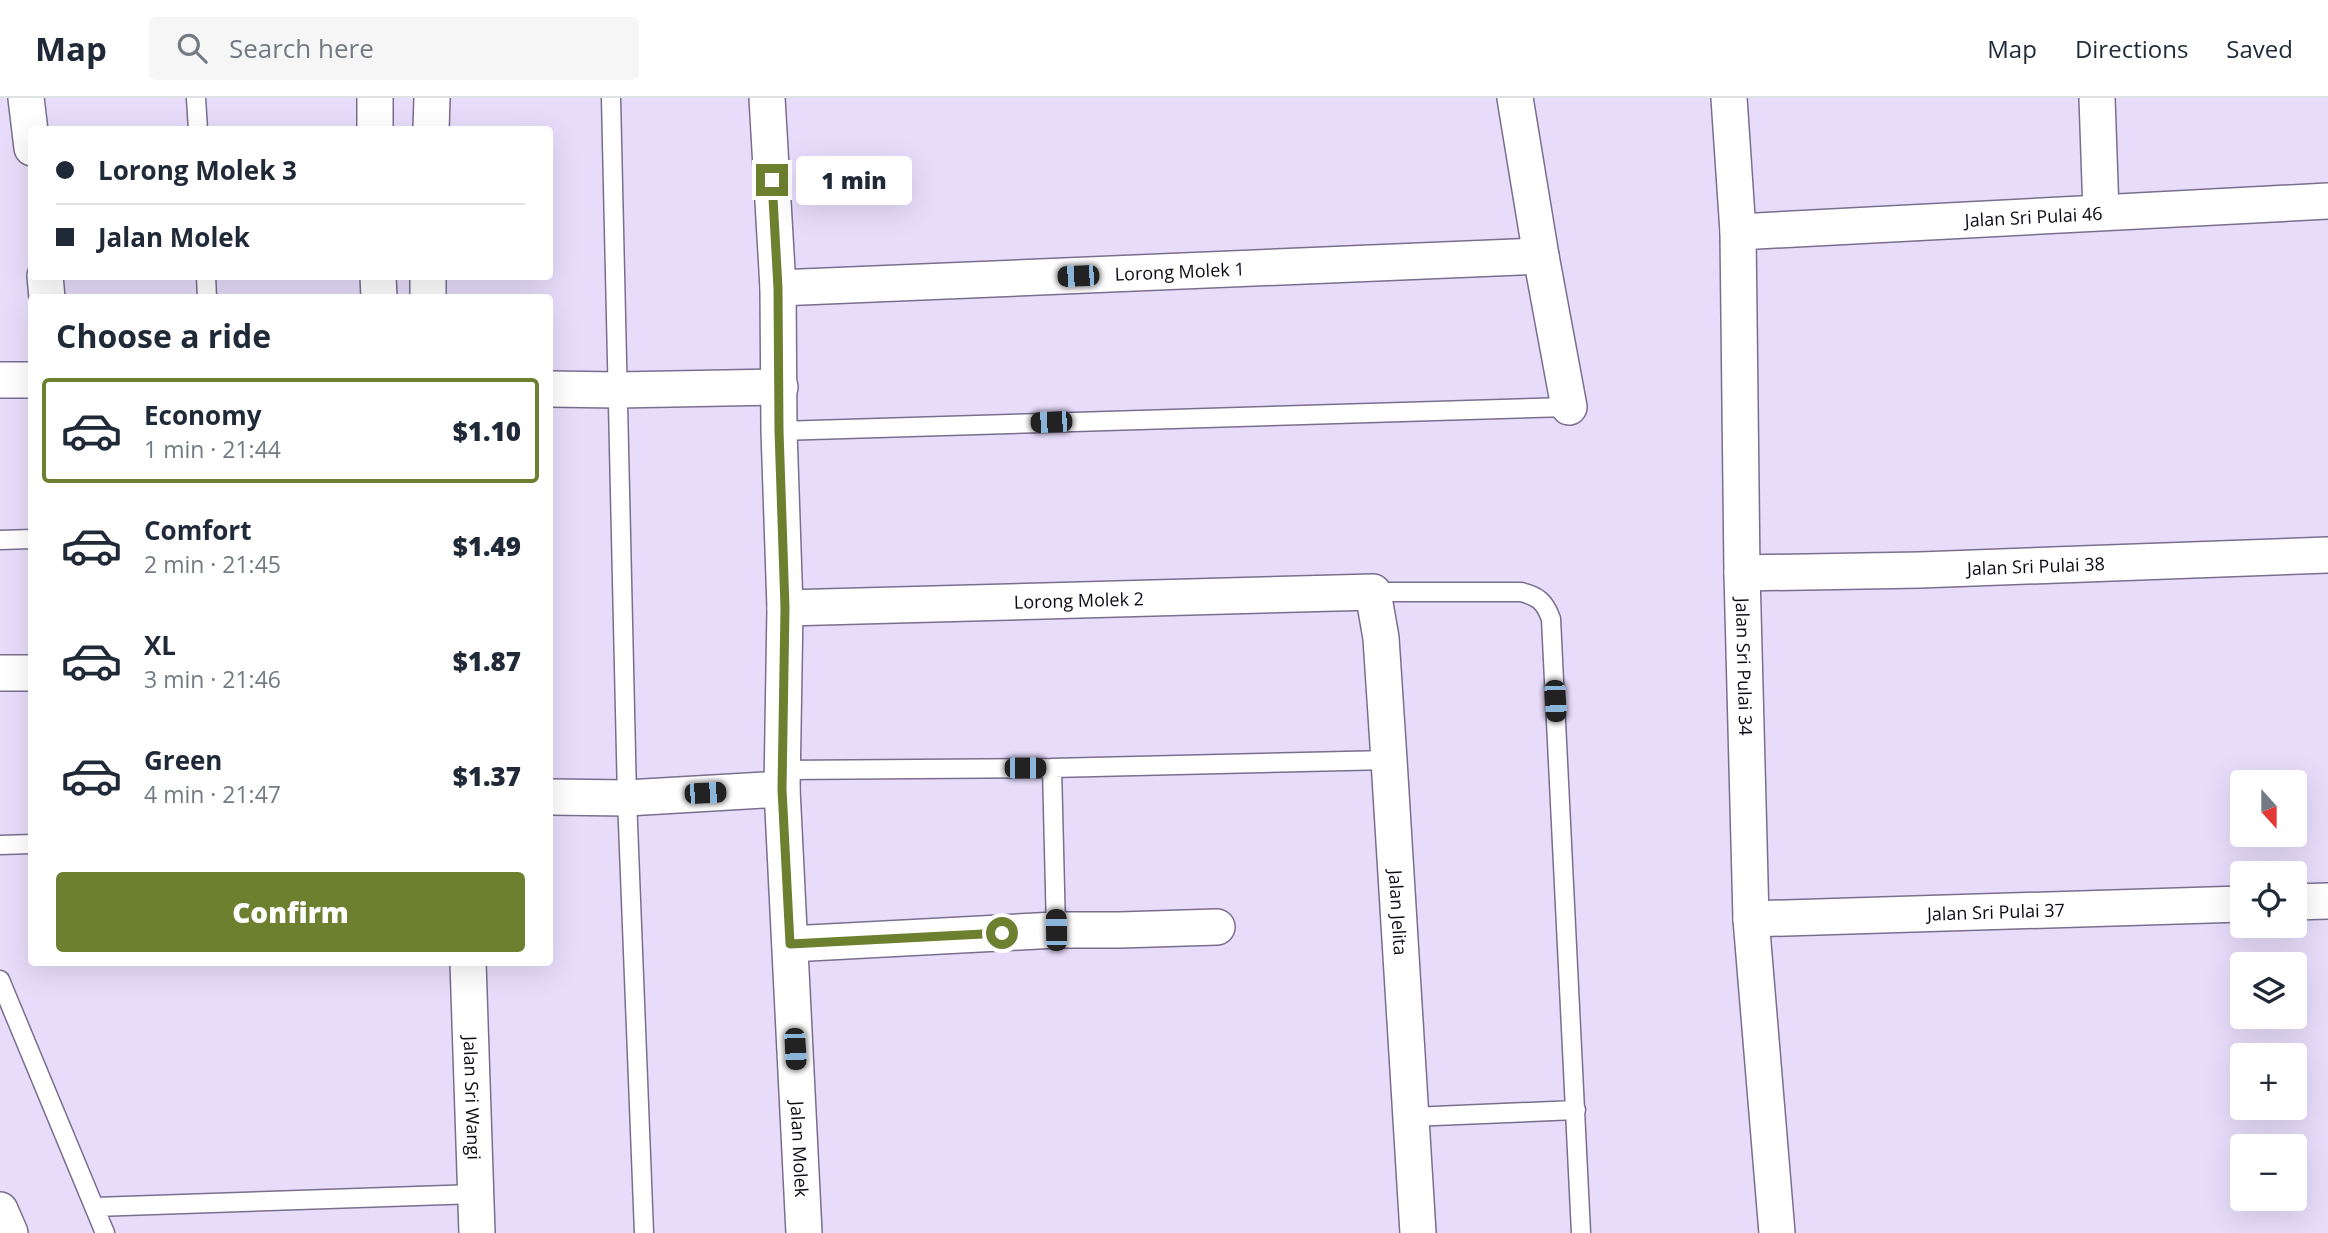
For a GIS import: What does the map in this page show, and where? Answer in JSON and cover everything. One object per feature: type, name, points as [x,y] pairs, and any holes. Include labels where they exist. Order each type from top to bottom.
[{"type":"street","points":[[26,98],[29,126]]},
{"type":"street","points":[[375,98],[375,126]]},
{"type":"street","points":[[431,126],[432,98]]},
{"type":"street","name":"Jalan Molek","points":[[767,98],[778,288],[779,431],[785,608],[782,780],[804,1233]]},
{"type":"street","points":[[1515,98],[1569,407]]},
{"type":"street","name":"Jalan Sri Pulai 34","points":[[1729,98],[1738,232],[1742,573],[1751,919],[1777,1233]]},
{"type":"street","points":[[2097,98],[2101,212]]},
{"type":"street","name":"Jalan Sri Pulai 46","points":[[1738,232],[2328,201]]},
{"type":"street","name":"Lorong Molek 1","points":[[778,288],[1541,256]]},
{"type":"street","points":[[0,380],[28,380]]},
{"type":"street","points":[[553,389],[780,387]]},
{"type":"street","name":"Jalan Sri Pulai 38","points":[[1742,573],[2328,555]]},
{"type":"street","name":"Lorong Molek 2","points":[[785,608],[1373,592]]},
{"type":"street","name":"Jalan Jelita","points":[[1373,592],[1381,638],[1390,760],[1418,1233]]},
{"type":"street","points":[[0,673],[28,673]]},
{"type":"street","points":[[553,797],[627,797],[782,780]]},
{"type":"street","points":[[2307,902],[2328,901]]},
{"type":"street","name":"Jalan Sri Pulai 37","points":[[1751,919],[2230,904]]},
{"type":"street","points":[[790,944],[1056,930],[1217,927]]},
{"type":"street","name":"Jalan Sri Wangi","points":[[468,966],[477,1233]]},
{"type":"street","points":[[0,1210],[10,1233]]},
{"type":"lane","points":[[196,98],[198,126]]},
{"type":"lane","points":[[611,98],[627,797],[644,1233]]},
{"type":"lane","points":[[779,431],[1569,407]]},
{"type":"lane","points":[[0,540],[28,538]]},
{"type":"lane","points":[[1373,592],[1521,592],[1535,595],[1546,605],[1551,619],[1581,1233]]},
{"type":"lane","points":[[782,780],[1052,768],[1390,760]]},
{"type":"lane","points":[[1052,768],[1056,930]]},
{"type":"lane","points":[[0,845],[28,844]]},
{"type":"lane","points":[[0,980],[105,1233]]},
{"type":"lane","points":[[1411,1117],[1576,1110]]},
{"type":"lane","points":[[95,1208],[476,1194]]},
{"type":"route","points":[[772,180],[778,288],[779,431],[785,608],[782,789],[790,944],[1002,933]]}]
